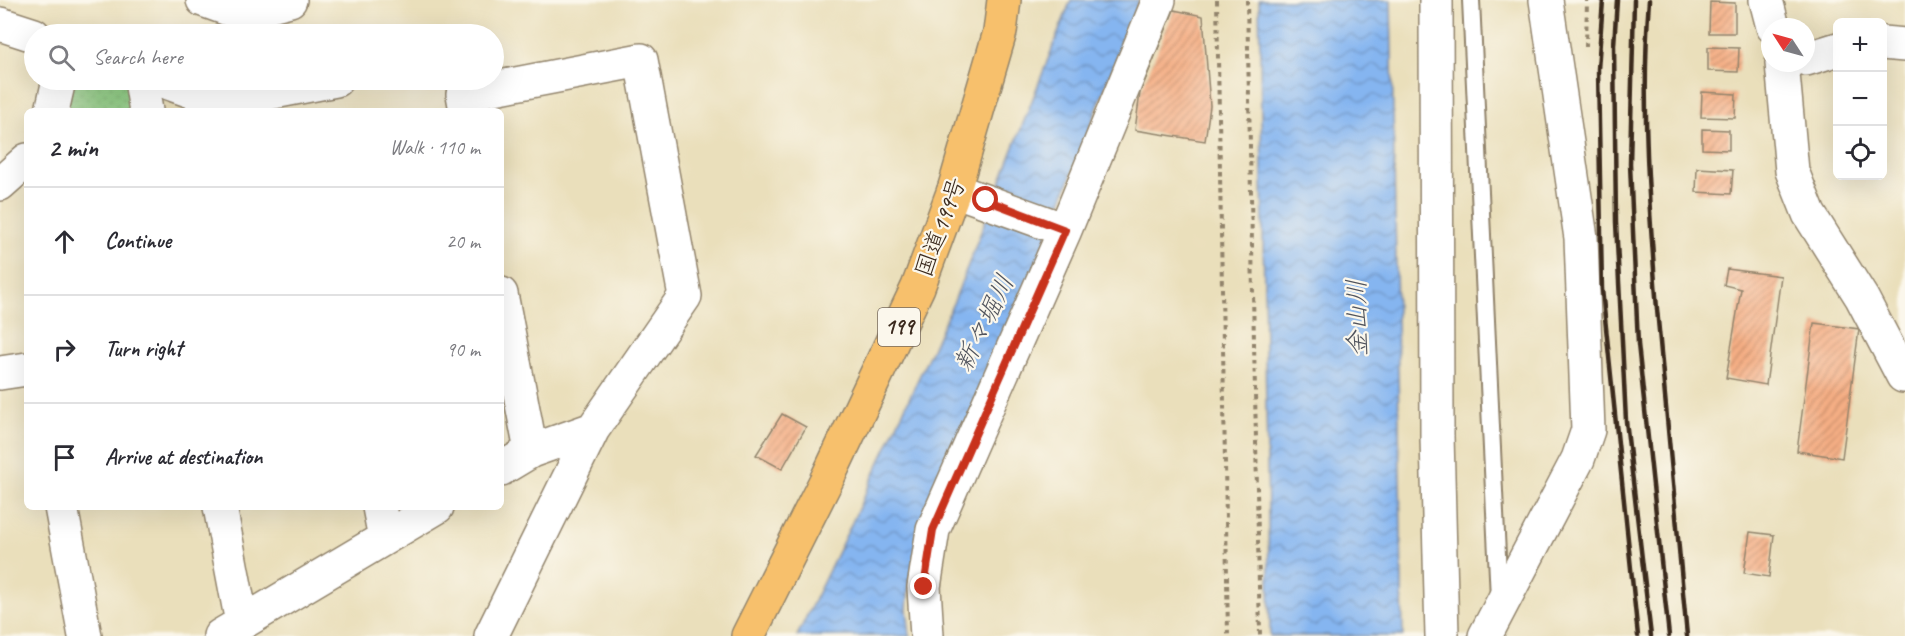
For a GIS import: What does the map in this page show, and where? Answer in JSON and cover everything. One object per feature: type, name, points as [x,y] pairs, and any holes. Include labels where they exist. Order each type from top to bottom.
[{"type":"highway","name":"国道199号","points":[[748,636],[828,477],[918,287],[954,190],[1000,32],[1004,0]]},
{"type":"street","points":[[203,0],[239,13],[282,1]]},
{"type":"street","points":[[927,636],[924,587],[933,530],[1065,230],[1158,0]]},
{"type":"street","points":[[1436,0],[1437,436],[1442,636]]},
{"type":"street","points":[[1495,628],[1578,459],[1588,430],[1581,238],[1546,0]]},
{"type":"street","points":[[1766,0],[1771,18]]},
{"type":"street","points":[[0,24],[24,32]]},
{"type":"street","points":[[1887,43],[1905,45]]},
{"type":"street","points":[[1815,56],[1833,50]]},
{"type":"street","points":[[491,636],[593,429],[685,297],[641,60],[504,86]]},
{"type":"street","points":[[1791,72],[1792,171],[1809,214],[1862,298],[1903,376]]},
{"type":"street","points":[[53,108],[57,90]]},
{"type":"street","points":[[143,90],[146,108]]},
{"type":"street","points":[[188,90],[222,102],[304,99],[319,90]]},
{"type":"street","points":[[459,95],[485,90]]},
{"type":"street","points":[[0,184],[24,163]]},
{"type":"street","points":[[954,190],[1065,230]]},
{"type":"street","points":[[504,310],[531,451]]},
{"type":"street","points":[[0,373],[24,369]]},
{"type":"street","points":[[504,467],[531,451],[593,429]]},
{"type":"street","points":[[62,510],[85,636]]},
{"type":"street","points":[[220,510],[231,630]]},
{"type":"street","points":[[231,630],[382,522],[426,510]]},
{"type":"lane","points":[[1471,0],[1495,628]]},
{"type":"path","points":[[1217,0],[1227,636]]},
{"type":"path","points":[[1247,0],[1260,636]]},
{"type":"green space","points":[[66,90],[132,90],[136,108],[62,108]]},
{"type":"water","name":"新々堀川","points":[[1071,0],[1139,0],[1059,207],[909,579],[907,610],[910,636],[797,636],[955,299]]},
{"type":"water","name":"金山川","points":[[1259,0],[1391,0],[1403,636],[1270,636]]},
{"type":"building","points":[[1710,2],[1735,3],[1735,33],[1709,33]]},
{"type":"building","points":[[1174,10],[1203,16],[1210,106],[1205,141],[1135,130],[1140,93]]},
{"type":"building","points":[[1708,47],[1739,48],[1738,72],[1708,71]]},
{"type":"building","points":[[1702,92],[1736,94],[1735,118],[1701,117]]},
{"type":"building","points":[[1702,129],[1729,130],[1729,150],[1702,149]]},
{"type":"building","points":[[1697,168],[1733,170],[1731,194],[1696,192]]},
{"type":"building","points":[[1727,269],[1781,276],[1766,385],[1726,378],[1741,289],[1724,285]]},
{"type":"building","points":[[1814,323],[1859,329],[1842,458],[1797,451]]},
{"type":"building","points":[[782,414],[806,427],[782,469],[756,455]]},
{"type":"building","points":[[1750,532],[1774,535],[1769,577],[1744,573]]},
{"type":"railway","points":[[1603,0],[1598,69],[1602,289],[1638,636]]},
{"type":"railway","points":[[1617,0],[1614,45],[1616,222],[1626,421],[1651,636]]},
{"type":"railway","points":[[1634,0],[1630,164],[1638,344],[1669,636]]},
{"type":"railway","points":[[1649,0],[1646,77],[1649,193],[1664,391],[1687,636]]},
{"type":"route","points":[[924,587],[933,530],[1065,230],[986,200]]}]
